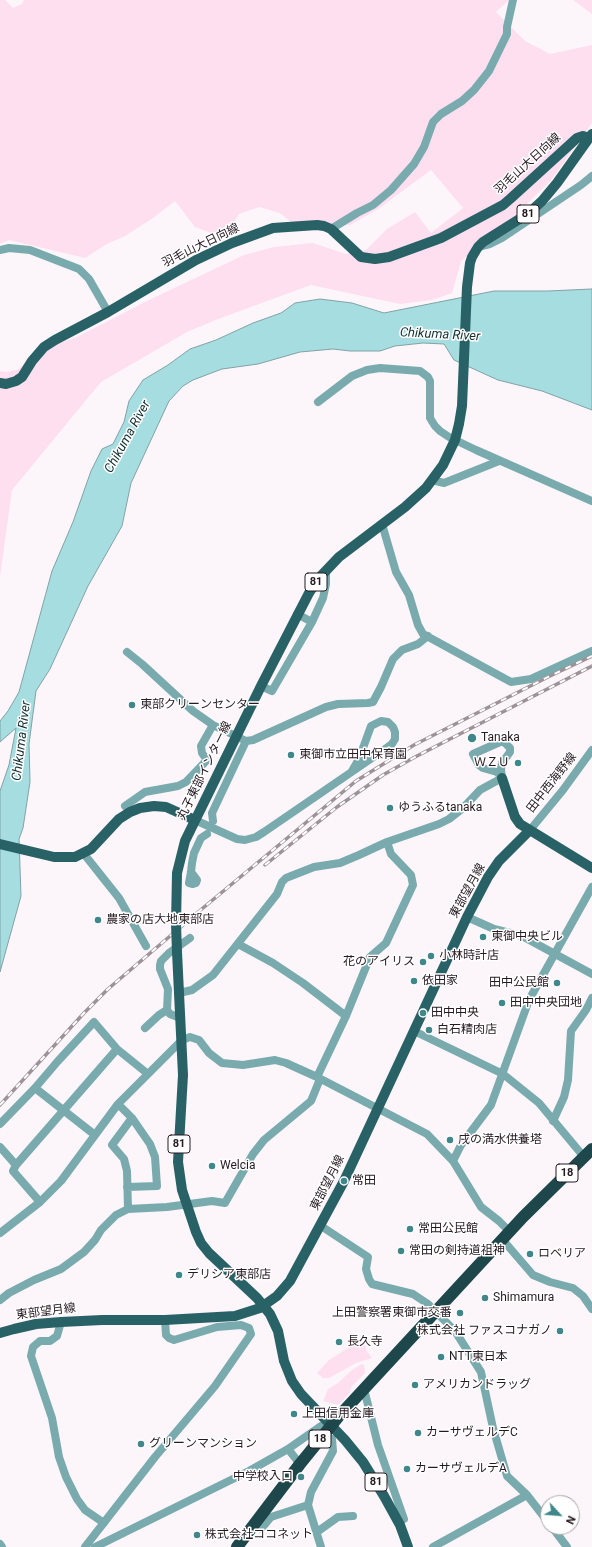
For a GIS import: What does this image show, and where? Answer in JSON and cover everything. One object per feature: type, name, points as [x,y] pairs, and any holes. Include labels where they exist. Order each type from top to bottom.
[{"type":"highway","name":"18","points":[[237,1547],[300,1464],[326,1426],[364,1389],[506,1235],[588,1153]]},
{"type":"main road","name":"羽毛山大日向線","points":[[0,383],[6,384],[16,381],[22,377],[32,361],[44,347],[108,312],[196,260],[232,243],[273,228],[317,225],[331,229],[361,257],[375,260],[389,257],[441,238],[503,205],[577,138],[583,136],[591,138]]},
{"type":"main road","name":"丸子東部インター線","points":[[326,1426],[292,1381],[284,1361],[277,1327],[272,1317],[264,1306],[204,1248],[199,1239],[181,1183],[178,1162],[183,1075],[176,924],[177,874],[185,841],[297,614],[309,593],[326,571],[344,553],[405,507],[426,488],[443,465],[454,440],[461,415],[467,287],[470,263],[478,247],[490,237],[529,213],[542,201],[553,189],[591,138]]},
{"type":"main road","points":[[502,778],[515,817],[520,824],[592,868]]},
{"type":"main road","points":[[0,844],[40,854],[64,858],[75,857],[84,854],[96,845],[119,820],[130,812],[140,808],[154,806],[166,807],[195,820]]},
{"type":"main road","name":"東部望月線","points":[[0,1334],[36,1324],[60,1322],[165,1320],[235,1316],[264,1306],[277,1296],[290,1281],[321,1226],[488,877],[499,861],[530,830]]},
{"type":"main road","name":"81","points":[[326,1426],[363,1462],[384,1496],[408,1547]]},
{"type":"street","points":[[331,229],[357,213],[374,205],[392,190],[414,164],[424,147],[433,122],[441,114],[462,101],[474,90],[489,71],[507,34],[513,0]]},
{"type":"street","points":[[478,247],[490,244],[502,238],[581,186],[592,176]]},
{"type":"street","points":[[0,250],[9,248],[30,250],[79,269],[89,279],[108,312]]},
{"type":"street","points":[[318,402],[352,376],[366,370],[380,368],[420,371],[428,377],[430,381],[430,411],[432,422],[440,431],[454,440],[499,461],[592,501]]},
{"type":"street","points":[[432,480],[444,483],[499,461]]},
{"type":"street","points":[[382,524],[396,572],[409,595],[418,625],[423,634],[511,682],[531,679],[592,651]]},
{"type":"street","points":[[261,686],[272,691],[312,622],[323,598],[326,584],[326,571]]},
{"type":"street","points":[[309,593],[323,598]]},
{"type":"street","points":[[297,614],[312,622]]},
{"type":"street","points":[[127,652],[193,711],[213,725],[246,741],[253,740],[326,707],[338,704],[373,702],[393,659],[402,650],[418,644],[428,636]]},
{"type":"street","points":[[195,820],[237,839],[250,839],[264,832],[352,771],[363,759],[388,747],[395,739],[395,732],[393,727],[388,722],[381,721],[372,726],[363,759]]},
{"type":"street","points":[[125,806],[145,792],[178,786],[186,782],[207,760],[202,753],[201,746],[213,725]]},
{"type":"street","points":[[213,821],[214,818],[212,813],[246,741]]},
{"type":"street","points":[[500,742],[504,742],[508,745],[510,752],[502,763],[502,778],[497,772],[483,768],[479,765],[474,754],[500,742]]},
{"type":"street","name":"田中西海野線","points":[[530,830],[592,750]]},
{"type":"street","points":[[179,993],[192,990],[213,975],[277,894],[282,882],[286,878],[314,867],[340,863],[387,842],[439,824],[464,808],[480,790],[502,778]]},
{"type":"street","points":[[191,872],[197,845],[200,838],[207,834]]},
{"type":"street","points":[[0,1300],[9,1293],[34,1280],[61,1269],[84,1252],[95,1240],[101,1230],[116,1215],[128,1208],[187,1205],[212,1201],[224,1203],[253,1154],[264,1140],[311,1101],[318,1078],[346,1016],[370,957],[386,943],[413,885],[411,875],[391,854],[387,842]]},
{"type":"street","points":[[84,854],[119,898],[146,946]]},
{"type":"street","points":[[453,1162],[461,1145],[491,1105],[529,1000],[592,887]]},
{"type":"street","points":[[468,917],[494,929],[522,936],[592,974]]},
{"type":"street","points":[[180,1018],[170,1014],[167,1010],[168,989],[160,969],[160,965],[161,961],[169,953],[190,938]]},
{"type":"street","points":[[238,944],[273,963],[303,983],[346,1016]]},
{"type":"street","points":[[553,1121],[564,1097],[568,1080],[571,1031],[586,1010],[592,998]]},
{"type":"street","points":[[145,1028],[167,1010]]},
{"type":"street","points":[[0,1124],[35,1088],[94,1022],[117,1049],[148,1074]]},
{"type":"street","points":[[414,1031],[503,1074],[539,1104],[553,1121],[588,1153]]},
{"type":"street","points":[[0,1233],[40,1202],[61,1181],[118,1104],[182,1040],[190,1037],[199,1040],[209,1053],[222,1064],[243,1065],[275,1060],[318,1078],[427,1134],[453,1162],[481,1207],[499,1221],[506,1235],[533,1275],[550,1282],[573,1288],[583,1296],[592,1309]]},
{"type":"street","points":[[40,1202],[13,1171],[16,1165],[117,1049]]},
{"type":"street","points":[[35,1088],[95,1135]]},
{"type":"street","points":[[118,1104],[132,1118],[153,1150],[157,1186],[127,1187]]},
{"type":"street","points":[[128,1208],[127,1171],[124,1159],[112,1145],[132,1118]]},
{"type":"street","points":[[0,1148],[16,1165]]},
{"type":"street","points":[[321,1226],[368,1257],[367,1274],[372,1284],[413,1294],[428,1304],[455,1331],[481,1372],[493,1428],[507,1476],[527,1495],[540,1512]]},
{"type":"street","points":[[85,1547],[155,1457],[214,1386],[251,1334],[249,1328],[241,1325],[217,1327],[174,1340],[166,1335],[165,1320]]},
{"type":"street","points":[[60,1322],[57,1336],[50,1341],[40,1341],[33,1346],[31,1356],[52,1418],[59,1457],[66,1476],[77,1499],[85,1510],[104,1523]]},
{"type":"street","points":[[364,1389],[378,1445],[404,1519],[397,1521]]},
{"type":"street","points":[[95,1547],[193,1500],[288,1449],[326,1426]]},
{"type":"street","points":[[320,1546],[308,1505],[311,1492],[333,1451],[332,1439]]},
{"type":"street","points":[[288,1449],[300,1464]]},
{"type":"street","points":[[384,1496],[394,1491]]},
{"type":"street","points":[[433,1547],[527,1495]]},
{"type":"street","points":[[261,1529],[271,1517],[308,1505]]},
{"type":"street","points":[[317,1532],[338,1517],[352,1516]]},
{"type":"street","points":[[558,1535],[567,1547]]},
{"type":"shaded area","points":[[0,0],[5,0],[13,8],[22,4],[24,0],[509,0],[496,12],[525,41],[550,54],[592,45],[592,123],[552,179],[512,219],[461,261],[452,293],[432,300],[400,304],[311,285],[187,332],[101,382],[12,490],[0,577],[0,371],[6,372],[17,370],[41,350],[77,337],[149,300],[244,255],[274,247],[313,243],[346,254],[366,250],[387,229],[415,212],[431,233],[463,208],[431,170],[378,209],[350,225],[292,223],[280,213],[259,207],[239,214],[224,238],[195,227],[175,201],[153,218],[125,236],[107,244],[85,258],[9,240],[0,244]]},
{"type":"shaded area","points":[[573,0],[592,0],[592,14]]},
{"type":"shaded area","points":[[365,1341],[366,1350],[372,1358],[356,1363],[329,1378],[323,1378],[317,1373],[329,1360],[348,1348]]},
{"type":"shaded area","points":[[362,1364],[364,1365],[365,1373],[352,1386],[349,1394],[338,1405],[323,1401],[328,1389]]},
{"type":"water","name":"Chikuma River","points":[[592,289],[592,410],[542,391],[498,380],[454,360],[444,344],[423,343],[395,346],[380,351],[350,351],[333,349],[300,352],[258,364],[222,369],[193,380],[183,386],[169,401],[131,483],[122,526],[88,586],[50,669],[36,691],[29,744],[30,782],[23,828],[19,839],[21,896],[0,972],[0,791],[9,765],[16,728],[0,742],[0,721],[8,711],[19,692],[52,571],[73,522],[91,471],[102,449],[113,444],[124,422],[129,401],[143,380],[168,365],[190,349],[281,313],[295,303],[320,299],[352,303],[384,313],[494,291]]},
{"type":"railway","points":[[0,1105],[84,1013],[108,989],[356,781],[414,745],[592,656]]},
{"type":"railway","points":[[265,865],[337,807],[383,775],[592,666]]},
{"type":"place","name":"東部クリーンセンター","points":[[132,705]]},
{"type":"place","name":"Tanaka","points":[[472,738]]},
{"type":"place","name":"東御市立田中保育園","points":[[291,755]]},
{"type":"place","name":"ＷＺＵ","points":[[518,763]]},
{"type":"place","name":"ゆうふるtanaka","points":[[390,808]]},
{"type":"place","name":"農家の店大地東部店","points":[[98,920]]},
{"type":"place","name":"東御中央ビル","points":[[483,937]]},
{"type":"place","name":"小林時計店","points":[[431,956]]},
{"type":"place","name":"花のアイリス","points":[[423,962]]},
{"type":"place","name":"依田家","points":[[414,981]]},
{"type":"place","name":"田中公民館","points":[[557,983]]},
{"type":"place","name":"田中中央団地","points":[[502,1003]]},
{"type":"place","name":"田中中央","points":[[423,1013]]},
{"type":"place","name":"白石精肉店","points":[[429,1030]]},
{"type":"place","name":"戌の満水供養塔","points":[[450,1140]]},
{"type":"place","name":"Welcia","points":[[212,1166]]},
{"type":"place","name":"常田","points":[[344,1181]]},
{"type":"place","name":"常田公民館","points":[[410,1229]]},
{"type":"place","name":"常田の剣持道祖神","points":[[401,1251]]},
{"type":"place","name":"ロベリア","points":[[530,1254]]},
{"type":"place","name":"デリシア東部店","points":[[179,1275]]},
{"type":"place","name":"Shimamura","points":[[485,1298]]},
{"type":"place","name":"上田警察署東御市交番","points":[[460,1313]]},
{"type":"place","name":"株式会社 ファスコナガノ","points":[[560,1331]]},
{"type":"place","name":"長久寺","points":[[339,1342]]},
{"type":"place","name":"NTT東日本","points":[[441,1357]]},
{"type":"place","name":"アメリカンドラッグ","points":[[415,1385]]},
{"type":"place","name":"上田信用金庫","points":[[294,1414]]},
{"type":"place","name":"カーサヴェルデC","points":[[418,1433]]},
{"type":"place","name":"グリーンマンション","points":[[141,1444]]},
{"type":"place","name":"カーサヴェルデA","points":[[407,1469]]},
{"type":"place","name":"中学校入口","points":[[301,1477]]},
{"type":"place","name":"株式会社ココネット","points":[[197,1535]]}]
